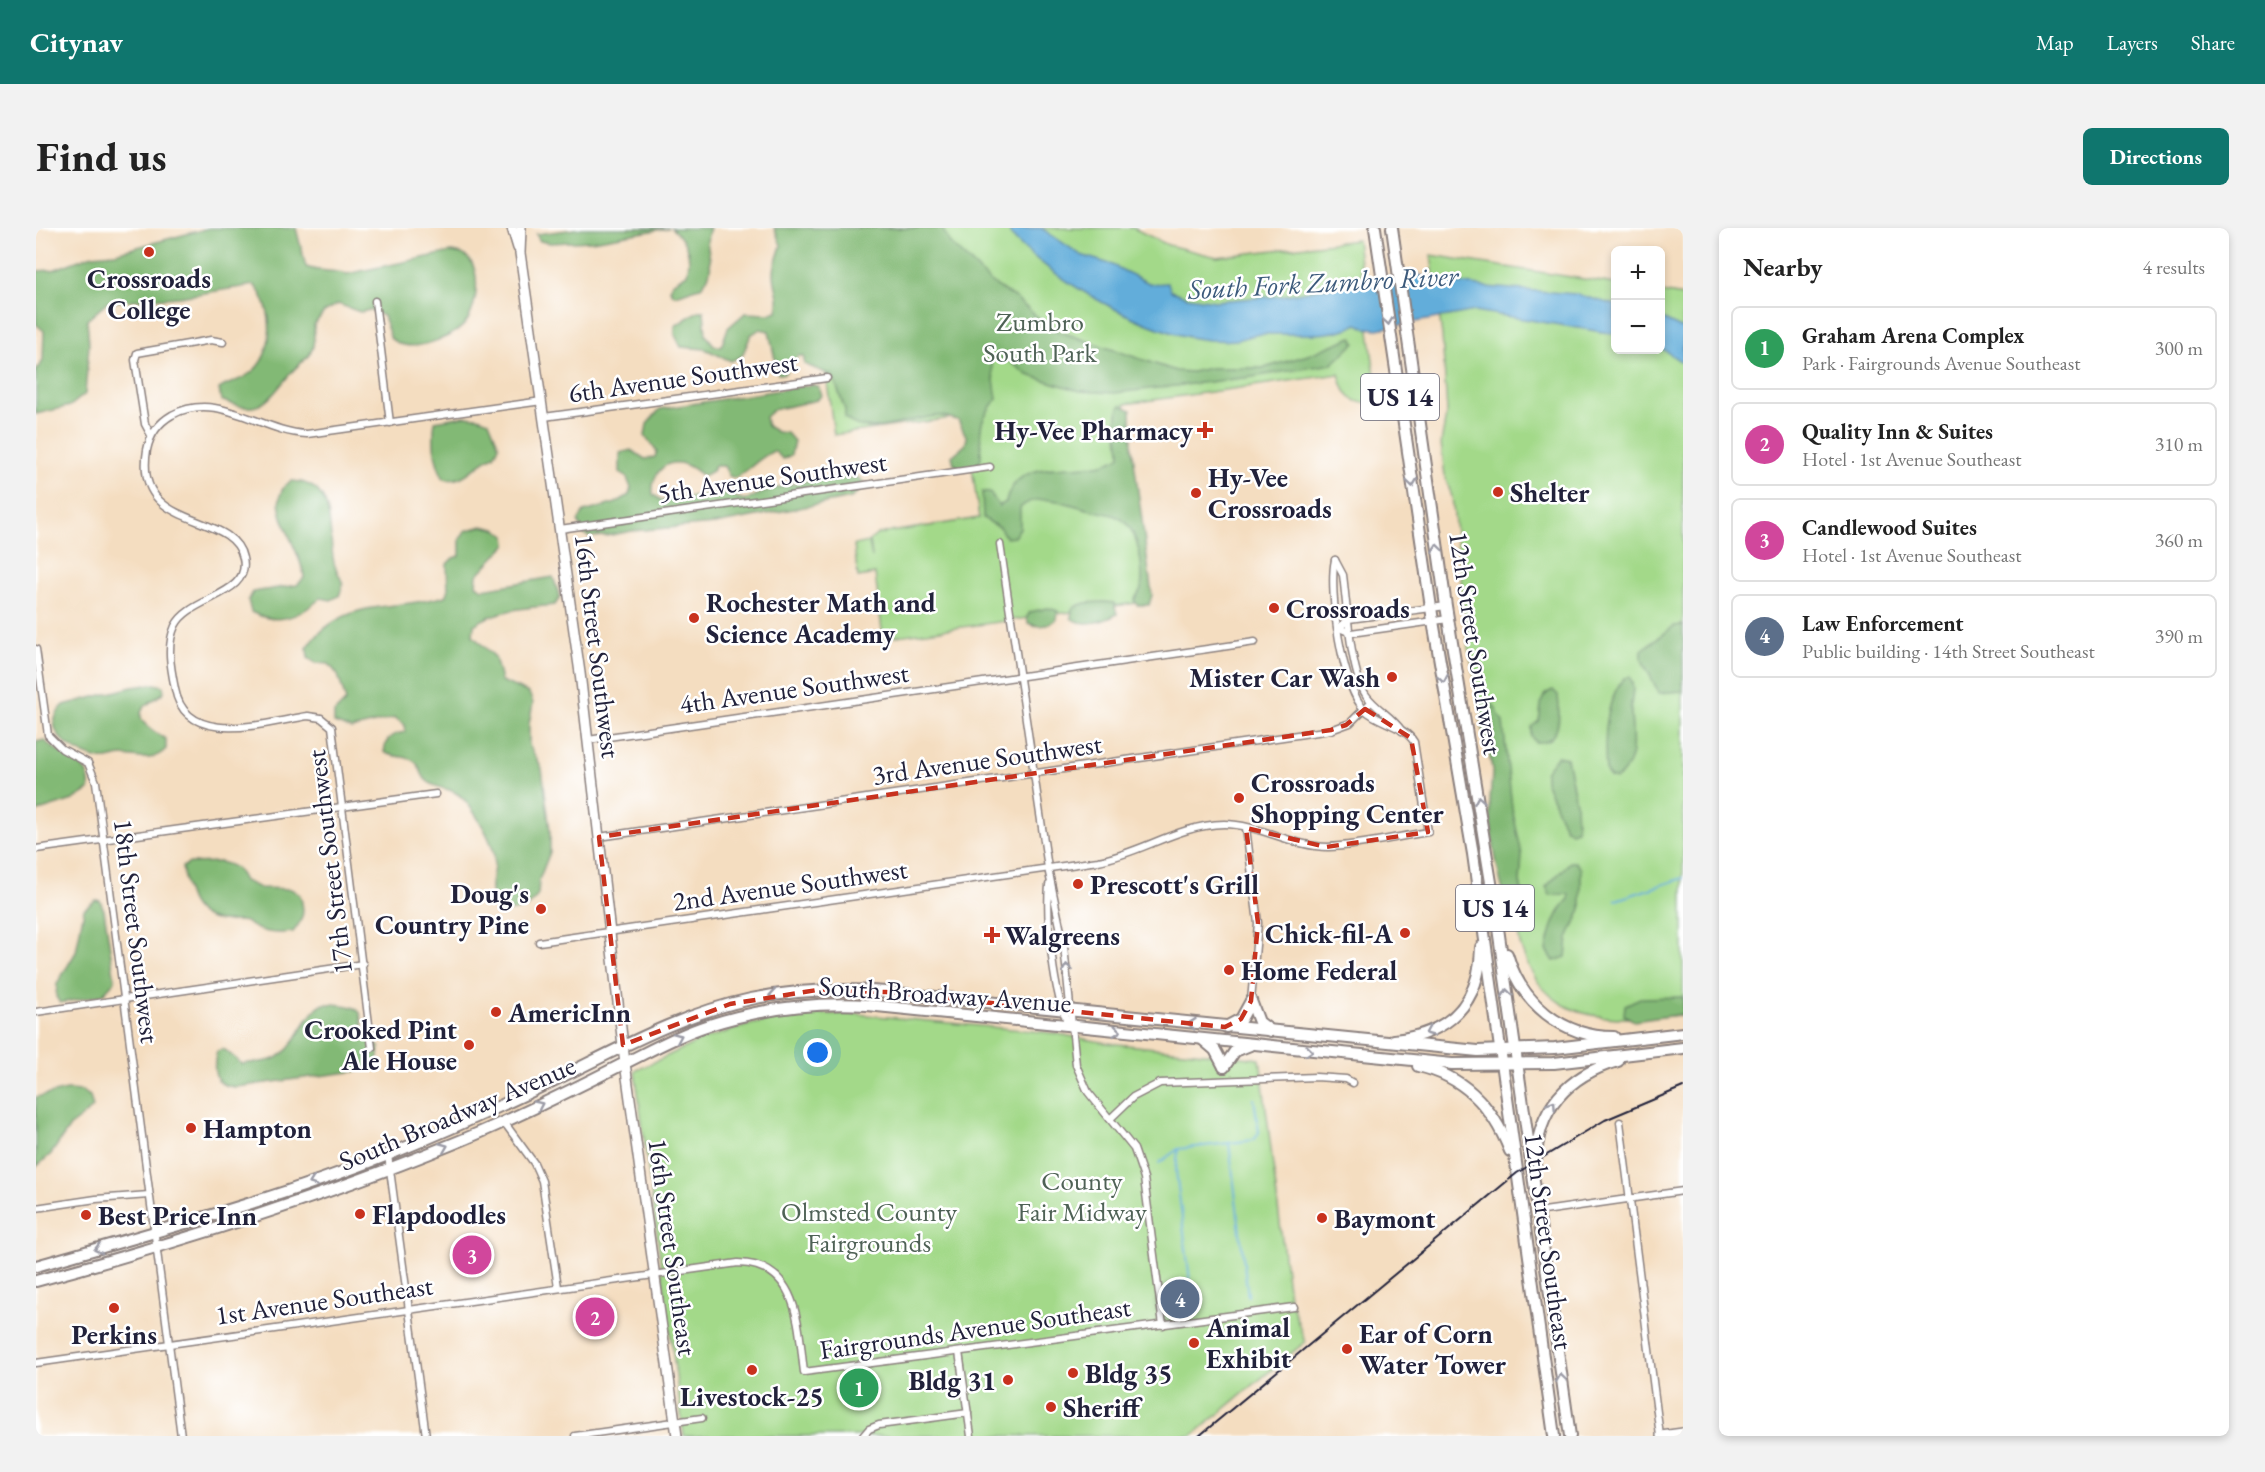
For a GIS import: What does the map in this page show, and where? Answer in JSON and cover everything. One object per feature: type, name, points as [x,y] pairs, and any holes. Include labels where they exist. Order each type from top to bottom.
[{"type":"main road","name":"16th Street Southwest","points":[[512,228],[520,254],[560,529],[588,740],[623,1046]]},
{"type":"main road","name":"16th Street Southwest","points":[[520,254],[522,228]]},
{"type":"main road","name":"12th Street Southwest","points":[[1375,228],[1431,609],[1481,910],[1500,1051]]},
{"type":"main road","name":"12th Street Southwest","points":[[1392,228],[1446,606],[1495,907],[1517,1065]]},
{"type":"main road","points":[[1495,907],[1507,956],[1519,985],[1533,1003],[1553,1019],[1579,1032],[1601,1036],[1683,1033]]},
{"type":"main road","points":[[1371,1042],[1424,1035],[1446,1023],[1463,1006],[1472,992],[1479,969],[1481,910]]},
{"type":"main road","name":"South Broadway Avenue","points":[[36,1281],[156,1241],[388,1155],[477,1117],[623,1046],[702,1013],[750,999],[796,992],[870,991],[1437,1049],[1515,1051],[1683,1033]]},
{"type":"main road","points":[[1225,1027],[1240,1019],[1251,1000]]},
{"type":"main road","points":[[1251,1000],[1259,1022],[1274,1033]]},
{"type":"main road","name":"South Broadway Avenue","points":[[36,1266],[264,1215],[390,1169],[504,1121],[705,1026],[752,1013],[807,1005],[867,1005],[1376,1058],[1502,1065],[1683,1048]]},
{"type":"main road","points":[[1202,1039],[1218,1054],[1224,1067]]},
{"type":"main road","points":[[1224,1067],[1235,1051],[1251,1044]]},
{"type":"main road","name":"16th Street Southeast","points":[[623,1046],[676,1436]]},
{"type":"main road","name":"12th Street Southeast","points":[[1500,1051],[1554,1436]]},
{"type":"main road","points":[[1537,1207],[1538,1137],[1545,1116],[1560,1092],[1596,1068],[1654,1052]]},
{"type":"main road","points":[[1376,1058],[1435,1071],[1465,1086],[1481,1100],[1496,1122],[1517,1170]]},
{"type":"main road","name":"12th Street Southeast","points":[[1517,1065],[1570,1436]]},
{"type":"main road","points":[[1661,1436],[1683,1433]]},
{"type":"street","points":[[375,301],[390,423]]},
{"type":"street","points":[[151,435],[145,424],[135,360],[137,353],[212,340],[223,342]]},
{"type":"street","name":"6th Avenue Southwest","points":[[544,417],[827,378]]},
{"type":"street","name":"6th Avenue Southwest","points":[[151,435],[169,417],[183,410],[205,406],[220,407],[271,427],[298,434],[332,432],[542,401]]},
{"type":"street","name":"17th Street Southwest","points":[[151,435],[146,462],[151,484],[157,497],[173,512],[230,536],[240,548],[244,559],[243,573],[238,582],[225,592],[189,610],[175,628],[170,657],[180,704],[198,722],[214,728],[308,716],[327,721],[336,740],[340,806],[363,964],[372,1048]]},
{"type":"street","name":"5th Avenue Southwest","points":[[560,529],[990,467]]},
{"type":"street","points":[[1000,544],[1048,868],[1048,912],[1074,1058],[1080,1078],[1088,1092],[1134,1149],[1144,1178],[1163,1325]]},
{"type":"street","points":[[1335,560],[1343,575],[1359,680],[1371,702],[1393,718],[1403,732],[1365,710],[1349,684],[1332,579],[1335,560]]},
{"type":"street","points":[[1339,628],[1349,619],[1446,606]]},
{"type":"street","points":[[1339,628],[1351,633],[1448,619]]},
{"type":"street","name":"4th Avenue Southwest","points":[[588,740],[1255,642]]},
{"type":"street","name":"18th Street Southwest","points":[[36,649],[48,735],[56,745],[83,758],[91,766],[96,782],[181,1436]]},
{"type":"street","name":"3rd Avenue Southwest","points":[[599,837],[1331,730],[1350,723],[1371,702]]},
{"type":"street","name":"2nd Avenue Southwest","points":[[538,942],[1116,858],[1188,829],[1226,824],[1326,847],[1428,832],[1414,742],[1403,732]]},
{"type":"street","points":[[36,849],[340,806],[435,796]]},
{"type":"street","points":[[1246,828],[1258,922],[1251,1000]]},
{"type":"street","points":[[1049,878],[1061,929],[1066,1010]]},
{"type":"street","points":[[36,1012],[363,964]]},
{"type":"street","points":[[1223,1081],[1224,1067]]},
{"type":"street","points":[[1110,1119],[1133,1097],[1152,1084],[1176,1081],[1316,1077],[1346,1078],[1353,1083]]},
{"type":"street","points":[[504,1121],[534,1164],[542,1181],[558,1287]]},
{"type":"street","points":[[1620,1122],[1661,1436]]},
{"type":"street","points":[[388,1155],[426,1436]]},
{"type":"street","points":[[1537,1207],[1629,1199],[1683,1191]]},
{"type":"street","points":[[36,1208],[96,1199],[149,1195]]},
{"type":"street","name":"1st Avenue Southeast","points":[[36,1363],[738,1263],[766,1268],[786,1286],[793,1299],[804,1372]]},
{"type":"street","name":"Fairgrounds Avenue Southeast","points":[[804,1372],[1294,1307]]},
{"type":"street","points":[[958,1352],[971,1436]]},
{"type":"street","points":[[863,1436],[869,1429],[879,1425],[968,1413]]},
{"type":"street","points":[[575,1436],[702,1418]]},
{"type":"highlighted area","points":[[1365,709],[1411,738],[1428,832],[1326,847],[1246,828],[1258,923],[1251,1001],[1241,1019],[1225,1027],[886,992],[817,990],[730,1004],[623,1045],[599,837],[1331,730],[1346,725]]},
{"type":"green space","points":[[209,228],[296,228],[306,267],[347,274],[451,252],[461,254],[470,261],[476,277],[471,314],[462,327],[455,332],[429,343],[411,346],[391,339],[383,316],[371,310],[360,312],[338,304],[324,312],[314,325],[312,350],[309,355],[267,400],[253,407],[244,407],[221,400],[219,389],[249,374],[264,356],[270,331],[269,318],[261,294],[254,285],[179,297],[108,302],[87,320],[89,345],[85,394],[70,406],[36,414],[36,371],[43,361],[44,331],[36,324],[36,271],[53,270],[92,255],[115,253]]},
{"type":"green space","points":[[583,228],[669,228],[592,241],[550,243],[540,241],[536,234]]},
{"type":"green space","points":[[671,228],[710,228],[707,243],[710,271],[707,279],[701,287],[674,295],[670,290],[672,283],[687,274],[689,260],[687,248]]},
{"type":"green space","points":[[774,228],[942,228],[950,243],[992,283],[1014,297],[1052,329],[1176,371],[1192,372],[1210,368],[1264,368],[1308,355],[1352,337],[1355,343],[1332,364],[1252,377],[1115,393],[1080,391],[1028,375],[1006,359],[994,358],[991,360],[997,399],[986,414],[981,427],[981,459],[976,467],[962,469],[954,464],[952,456],[965,445],[967,438],[958,420],[940,416],[890,426],[855,425],[845,418],[845,410],[833,376],[804,364],[804,356],[798,356],[784,374],[778,374],[769,331],[760,329],[751,335],[742,356],[731,361],[705,349],[681,347],[675,335],[675,326],[698,311],[704,311],[706,335],[714,345],[721,347],[728,328],[745,313],[769,314],[777,311],[774,269],[781,245]]},
{"type":"green space","name":"Zumbro South Park","points":[[807,228],[1133,228],[1168,245],[1217,257],[1357,240],[1379,406],[1352,399],[1344,390],[1339,374],[1125,404],[1150,601],[883,638],[875,574],[858,577],[854,545],[869,542],[872,558],[870,540],[878,534],[979,518],[965,416],[834,435]]},
{"type":"green space","points":[[1431,255],[1611,283],[1611,354],[1665,354],[1665,293],[1683,296],[1683,1015],[1606,1017],[1584,1013],[1564,1005],[1546,991],[1531,971],[1520,944],[1488,741],[1468,644],[1452,497],[1445,476],[1441,443],[1447,411],[1442,335]]},
{"type":"green space","points":[[811,385],[818,386],[822,395],[817,400],[773,410],[765,417],[767,426],[777,432],[787,433],[794,441],[791,455],[783,459],[774,451],[735,478],[729,476],[724,466],[715,466],[712,471],[703,476],[686,465],[672,463],[666,465],[657,474],[653,494],[661,500],[673,500],[719,492],[745,500],[772,489],[805,481],[857,477],[863,482],[859,491],[851,498],[715,524],[632,531],[606,536],[589,537],[582,533],[578,521],[584,512],[616,503],[629,495],[631,488],[627,478],[620,472],[620,453],[631,450],[645,459],[655,457],[657,451],[645,436],[647,424],[660,409]]},
{"type":"green space","points":[[1121,405],[1131,410],[1132,446],[1152,595],[1149,605],[1137,605],[1134,600],[1141,588],[1142,572],[1139,553],[1130,528],[1118,517],[1057,501],[1037,500],[1020,508],[1020,528],[1014,537],[1006,538],[1000,528],[983,518],[982,492],[990,493],[999,506],[1006,502],[1013,486],[1025,475],[1040,470],[1107,463],[1120,456],[1117,416]]},
{"type":"green space","points":[[464,416],[489,421],[499,446],[494,456],[464,476],[451,480],[444,479],[435,451],[435,421]]},
{"type":"green space","points":[[291,481],[306,483],[317,490],[323,499],[328,510],[334,563],[343,585],[339,596],[331,600],[321,598],[297,614],[280,619],[271,618],[251,612],[248,600],[253,592],[297,585],[304,578],[302,567],[285,526],[279,500],[282,489]]},
{"type":"green space","points":[[482,526],[496,529],[506,536],[507,544],[477,575],[476,585],[483,589],[553,577],[560,597],[555,605],[503,612],[474,625],[473,636],[495,657],[501,681],[529,693],[533,703],[529,724],[529,745],[542,769],[550,830],[550,852],[539,880],[538,895],[529,906],[515,911],[503,911],[492,896],[494,855],[489,840],[468,804],[456,793],[429,783],[414,761],[384,752],[390,737],[405,732],[405,725],[395,718],[351,729],[334,723],[334,713],[346,701],[338,675],[329,664],[316,663],[308,658],[307,648],[321,631],[336,620],[353,613],[370,608],[426,601],[445,596],[448,591],[447,564],[453,558],[460,556],[460,539],[465,531]]},
{"type":"green space","points":[[1114,603],[1117,614],[1088,623],[1071,618],[1072,609],[1076,606]]},
{"type":"green space","points":[[1048,608],[1058,611],[1057,619],[1047,625],[1039,626],[1028,623],[1027,617],[1030,612]]},
{"type":"green space","points":[[1683,625],[1683,691],[1659,693],[1642,660],[1642,650],[1674,626]]},
{"type":"green space","points":[[1630,677],[1633,688],[1631,755],[1624,772],[1616,779],[1610,777],[1606,772],[1607,722],[1612,698],[1617,688],[1624,678]]},
{"type":"green space","points":[[155,684],[163,686],[164,692],[148,704],[141,715],[142,720],[150,729],[166,739],[166,749],[156,756],[146,758],[123,756],[105,759],[90,757],[71,747],[62,740],[57,732],[54,724],[64,705],[132,687]]},
{"type":"green space","points":[[1553,690],[1558,695],[1559,711],[1555,733],[1544,741],[1535,742],[1531,736],[1531,727],[1539,721],[1543,698]]},
{"type":"green space","points":[[1485,699],[1490,699],[1503,722],[1512,808],[1522,855],[1520,882],[1527,917],[1522,928],[1513,925],[1500,881],[1494,849],[1490,818],[1492,771],[1481,716]]},
{"type":"green space","points":[[44,740],[81,766],[89,780],[89,790],[73,800],[36,812],[36,742]]},
{"type":"green space","points":[[1557,756],[1567,758],[1576,803],[1577,830],[1571,832],[1565,828],[1545,781],[1545,772]]},
{"type":"green space","points":[[220,862],[235,868],[244,881],[260,888],[291,889],[300,895],[303,906],[302,915],[293,932],[268,932],[246,922],[221,921],[202,915],[191,902],[185,886],[182,867],[190,863]]},
{"type":"green space","points":[[1570,862],[1575,862],[1581,869],[1581,909],[1568,938],[1566,957],[1554,961],[1547,950],[1548,943],[1554,923],[1560,910],[1569,899],[1569,894],[1550,895],[1546,887]]},
{"type":"green space","points":[[96,900],[100,901],[104,910],[115,981],[102,995],[60,1003],[56,997],[57,984],[76,952],[84,909]]},
{"type":"green space","points":[[1683,997],[1683,1014],[1634,1021],[1624,1015],[1625,1005],[1640,998]]},
{"type":"green space","points":[[324,1004],[342,1005],[359,1012],[369,1039],[379,1047],[379,1058],[375,1064],[365,1070],[236,1087],[223,1084],[216,1076],[217,1051],[224,1049],[242,1064],[271,1060],[287,1050],[309,1017]]},
{"type":"green space","name":"Olmsted County Fairgrounds","points":[[805,1014],[856,1014],[1053,1033],[1107,1043],[1260,1059],[1289,1297],[1305,1342],[1192,1436],[684,1436],[635,1071],[701,1040],[752,1024]]},
{"type":"green space","points":[[67,1090],[82,1091],[90,1096],[93,1108],[71,1125],[51,1154],[36,1167],[36,1097]]},
{"type":"water","points":[[1010,228],[1041,228],[1081,255],[1110,264],[1151,284],[1168,283],[1171,291],[1188,297],[1215,301],[1281,296],[1340,285],[1357,285],[1366,281],[1413,273],[1436,280],[1486,287],[1576,294],[1611,304],[1611,333],[1475,311],[1378,329],[1366,328],[1358,324],[1336,332],[1260,334],[1239,339],[1209,340],[1158,328],[1102,302],[1049,269],[1010,234]]},
{"type":"water","points":[[1665,320],[1683,329],[1683,363],[1665,351]]},
{"type":"waterway","points":[[1616,900],[1683,878]]},
{"type":"waterway","points":[[1159,1163],[1178,1149],[1254,1140],[1259,1132],[1254,1099]]},
{"type":"waterway","points":[[1229,1143],[1248,1296]]},
{"type":"waterway","points":[[1178,1149],[1176,1171],[1193,1304]]},
{"type":"railway","points":[[1199,1436],[1517,1173],[1605,1120],[1683,1087]]},
{"type":"place","name":"Crossroads College","points":[[149,252]]},
{"type":"place","name":"Hy-Vee Pharmacy","points":[[1205,430]]},
{"type":"place","name":"Shelter","points":[[1498,492]]},
{"type":"place","name":"Hy-Vee Crossroads","points":[[1196,493]]},
{"type":"place","name":"Crossroads","points":[[1274,608]]},
{"type":"place","name":"Rochester Math and Science Academy","points":[[694,618]]},
{"type":"place","name":"Mister Car Wash","points":[[1392,677]]},
{"type":"place","name":"Crossroads Shopping Center","points":[[1239,798]]},
{"type":"place","name":"Prescott's Grill","points":[[1078,884]]},
{"type":"place","name":"Doug's Country Pine","points":[[541,909]]},
{"type":"place","name":"Chick-fil-A","points":[[1405,933]]},
{"type":"place","name":"Walgreens","points":[[992,935]]},
{"type":"place","name":"Home Federal","points":[[1229,970]]},
{"type":"place","name":"AmericInn","points":[[496,1012]]},
{"type":"place","name":"Crooked Pint Ale House","points":[[469,1045]]},
{"type":"place","name":"Hampton","points":[[191,1128]]},
{"type":"place","name":"Flapdoodles","points":[[360,1214]]},
{"type":"place","name":"Best Price Inn","points":[[86,1215]]},
{"type":"place","name":"Baymont","points":[[1322,1218]]},
{"type":"place","name":"Candlewood Suites","points":[[472,1255]]},
{"type":"place","name":"Law Enforcement","points":[[1180,1299]]},
{"type":"place","name":"Perkins","points":[[114,1308]]},
{"type":"place","name":"Quality Inn & Suites","points":[[595,1317]]},
{"type":"place","name":"Animal Exhibit","points":[[1194,1343]]},
{"type":"place","name":"Ear of Corn Water Tower","points":[[1347,1349]]},
{"type":"place","name":"Livestock-25","points":[[752,1370]]},
{"type":"place","name":"Bldg 35","points":[[1073,1373]]},
{"type":"place","name":"Bldg 31","points":[[1008,1380]]},
{"type":"place","name":"Graham Arena Complex","points":[[859,1388]]},
{"type":"place","name":"Sheriff","points":[[1051,1407]]},
{"type":"water label","name":"South Fork Zumbro River","points":[[1323,282]]},
{"type":"park label","name":"County Fair Midway","points":[[1082,1196]]}]
